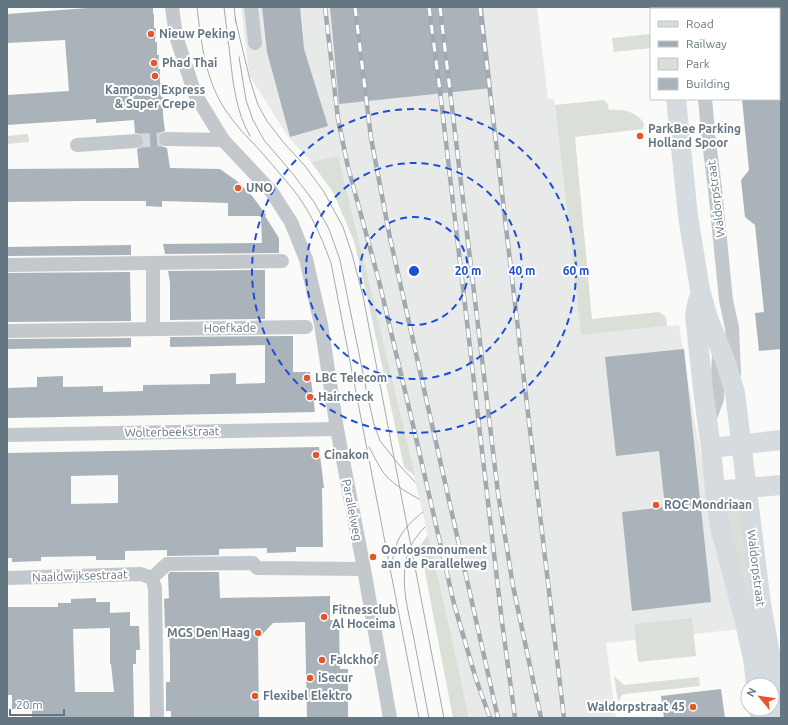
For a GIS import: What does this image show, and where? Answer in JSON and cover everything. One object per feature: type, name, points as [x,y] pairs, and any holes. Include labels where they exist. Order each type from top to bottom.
[{"type":"street","name":"Parallelweg","points":[[172,7],[180,52],[195,94],[223,140],[271,190],[291,222],[306,259],[321,324],[337,429],[364,568],[390,718]]},
{"type":"street","points":[[251,7],[255,43]]},
{"type":"street","name":"Waldorpstraat","points":[[676,100],[688,216],[700,290],[735,393]]},
{"type":"street","name":"Waldorpstraat","points":[[705,100],[726,300],[732,328],[735,393],[746,488],[761,604],[775,681],[778,718]]},
{"type":"street","points":[[166,139],[223,140]]},
{"type":"street","points":[[77,145],[136,141]]},
{"type":"street","points":[[7,266],[282,261]]},
{"type":"street","points":[[152,263],[153,329]]},
{"type":"street","name":"Waldorpstraat","points":[[700,290],[695,315],[715,491],[721,530],[741,606],[753,658],[755,677]]},
{"type":"street","name":"Waldorpstraat","points":[[708,424],[717,399],[719,345],[726,300]]},
{"type":"street","name":"Hoefkade","points":[[7,331],[306,327]]},
{"type":"street","name":"Wolterbeekstraat","points":[[7,435],[337,429]]},
{"type":"street","points":[[711,448],[781,440]]},
{"type":"street","points":[[715,491],[781,485]]},
{"type":"street","points":[[157,718],[155,588],[152,578],[167,564],[253,563],[257,568],[364,568]]},
{"type":"street","name":"Naaldwijksestraat","points":[[7,578],[141,574],[152,578]]},
{"type":"shaded area","points":[[241,7],[537,7],[548,99],[554,99],[555,105],[581,335],[679,325],[706,481],[742,629],[606,643],[616,718],[469,718],[364,261],[338,156],[311,162],[289,138],[249,75]]},
{"type":"green space","points":[[650,34],[650,48],[614,52],[612,38]]},
{"type":"green space","points":[[604,100],[607,103],[609,110],[619,110],[633,113],[644,123],[643,129],[575,137],[592,319],[659,312],[666,317],[667,326],[581,335],[555,105]]},
{"type":"green space","points":[[28,134],[29,142],[7,144],[7,136]]},
{"type":"green space","points":[[338,156],[415,476],[404,467],[354,241],[333,192],[311,162]]},
{"type":"green space","points":[[741,507],[762,643],[732,548],[726,509]]},
{"type":"green space","points":[[428,535],[469,718],[453,718],[420,546]]},
{"type":"green space","points":[[692,618],[696,656],[638,662],[634,624]]},
{"type":"green space","points":[[614,676],[624,685],[699,677],[700,686],[625,694],[622,695],[618,702]]},
{"type":"building","points":[[88,7],[153,7],[154,28],[156,28],[155,42],[157,42],[157,55],[159,55],[158,69],[160,69],[160,83],[162,83],[161,97],[163,97],[165,131],[159,134],[158,143],[167,148],[170,168],[220,169],[237,181],[253,197],[266,215],[265,216],[279,238],[279,253],[165,254],[163,244],[262,243],[261,216],[228,216],[228,203],[162,201],[162,207],[146,206],[146,201],[7,202],[7,169],[139,168],[137,149],[143,145],[144,140],[140,134],[135,133],[134,120],[96,123],[96,119],[7,125],[7,95],[69,91],[65,40],[7,43],[7,14]]},
{"type":"building","points":[[262,7],[300,7],[304,49],[328,126],[290,137],[267,52]]},
{"type":"building","points":[[330,7],[483,7],[492,88],[339,104]]},
{"type":"building","points":[[781,99],[781,349],[759,351],[755,313],[764,312],[755,225],[745,217],[741,180],[749,170],[742,100]]},
{"type":"building","points":[[131,245],[131,255],[7,256],[7,247]]},
{"type":"building","points":[[265,270],[265,319],[170,320],[170,282],[168,271]]},
{"type":"building","points":[[130,272],[131,321],[7,322],[7,273]]},
{"type":"building","points":[[293,336],[293,372],[310,372],[315,412],[7,418],[7,388],[37,387],[37,377],[63,376],[63,387],[103,386],[103,392],[143,391],[143,385],[210,384],[210,374],[236,373],[236,384],[265,383],[265,345],[170,347],[170,337]]},
{"type":"building","points":[[131,338],[131,347],[7,349],[7,339]]},
{"type":"building","points":[[684,349],[711,602],[632,611],[622,512],[665,507],[659,451],[616,456],[605,357]]},
{"type":"building","points":[[319,447],[324,488],[322,488],[323,547],[296,547],[296,552],[267,553],[267,548],[219,549],[219,555],[167,556],[167,550],[125,551],[125,560],[96,560],[96,556],[41,557],[41,561],[12,562],[12,558],[7,558],[7,453]],"holes":[[[118,475],[118,503],[71,504],[71,476]]]},
{"type":"building","points":[[170,572],[219,572],[220,598],[330,596],[330,620],[334,620],[334,624],[339,625],[340,669],[348,669],[348,718],[307,718],[305,622],[273,623],[258,639],[259,718],[171,718],[171,711],[166,711],[166,682],[170,682],[170,655],[169,628],[165,628],[164,599],[169,598],[168,575]]},
{"type":"building","points":[[96,598],[96,602],[110,602],[110,613],[130,612],[130,626],[139,626],[140,650],[136,650],[136,664],[133,664],[134,717],[32,718],[32,709],[12,709],[12,695],[7,695],[7,607],[58,607],[58,603],[71,603],[71,599]],"holes":[[[110,628],[110,664],[114,692],[75,692],[73,629]]]},
{"type":"building","name":"Waldorpstraat 45","points":[[721,689],[725,718],[664,718],[661,696]]},
{"type":"tunnel","points":[[136,141],[166,139]]},
{"type":"tram line","points":[[197,7],[207,67],[220,101],[236,124],[298,196],[314,224],[331,263],[419,718]]},
{"type":"tram line","points":[[224,7],[232,77],[238,107],[250,136]]},
{"type":"tram line","points":[[234,7],[236,23]]},
{"type":"tram line","points":[[235,18],[250,80],[258,105],[267,121],[284,143],[305,166],[324,192],[343,227],[352,254],[363,296],[444,718]]},
{"type":"tram line","points":[[239,57],[246,100],[253,120],[264,140],[293,174],[314,202],[329,229],[340,260],[374,424],[380,441],[415,482]]},
{"type":"tram line","points":[[369,447],[387,477],[406,492],[419,499]]},
{"type":"tram line","points":[[392,565],[395,548],[401,535],[410,523],[423,512]]},
{"type":"tram line","points":[[425,527],[410,547],[406,561],[404,579],[407,607],[429,718]]},
{"type":"railway","points":[[325,7],[338,119],[348,167],[379,281],[454,604],[476,679],[490,718]]},
{"type":"railway","points":[[355,7],[371,138],[390,238],[498,718]]},
{"type":"railway","points":[[429,7],[502,622],[515,718]]},
{"type":"railway","points":[[440,7],[498,493],[513,586],[541,718]]},
{"type":"railway","points":[[480,7],[564,718]]},
{"type":"place","name":"Nieuw Peking","points":[[151,34]]},
{"type":"place","name":"Phad Thai","points":[[154,63]]},
{"type":"place","name":"Kampong Express & Super Crepe","points":[[155,76]]},
{"type":"place","name":"ParkBee Parking Holland Spoor","points":[[640,136]]},
{"type":"place","name":"UNO","points":[[238,188]]},
{"type":"place","name":"LBC Telecom","points":[[307,378]]},
{"type":"place","name":"Haircheck","points":[[310,397]]},
{"type":"place","name":"Cinakon","points":[[316,455]]},
{"type":"place","name":"ROC Mondriaan","points":[[656,505]]},
{"type":"place","name":"Oorlogsmonument aan de Parallelweg","points":[[373,557]]},
{"type":"place","name":"Fitnessclub Al Hoceima","points":[[324,617]]},
{"type":"place","name":"MGS Den Haag","points":[[258,633]]},
{"type":"place","name":"Falckhof","points":[[322,660]]},
{"type":"place","name":"iSecur","points":[[310,678]]},
{"type":"place","name":"Flexibel Elektro","points":[[255,696]]},
{"type":"place","name":"Waldorpstraat 45","points":[[693,707]]}]
